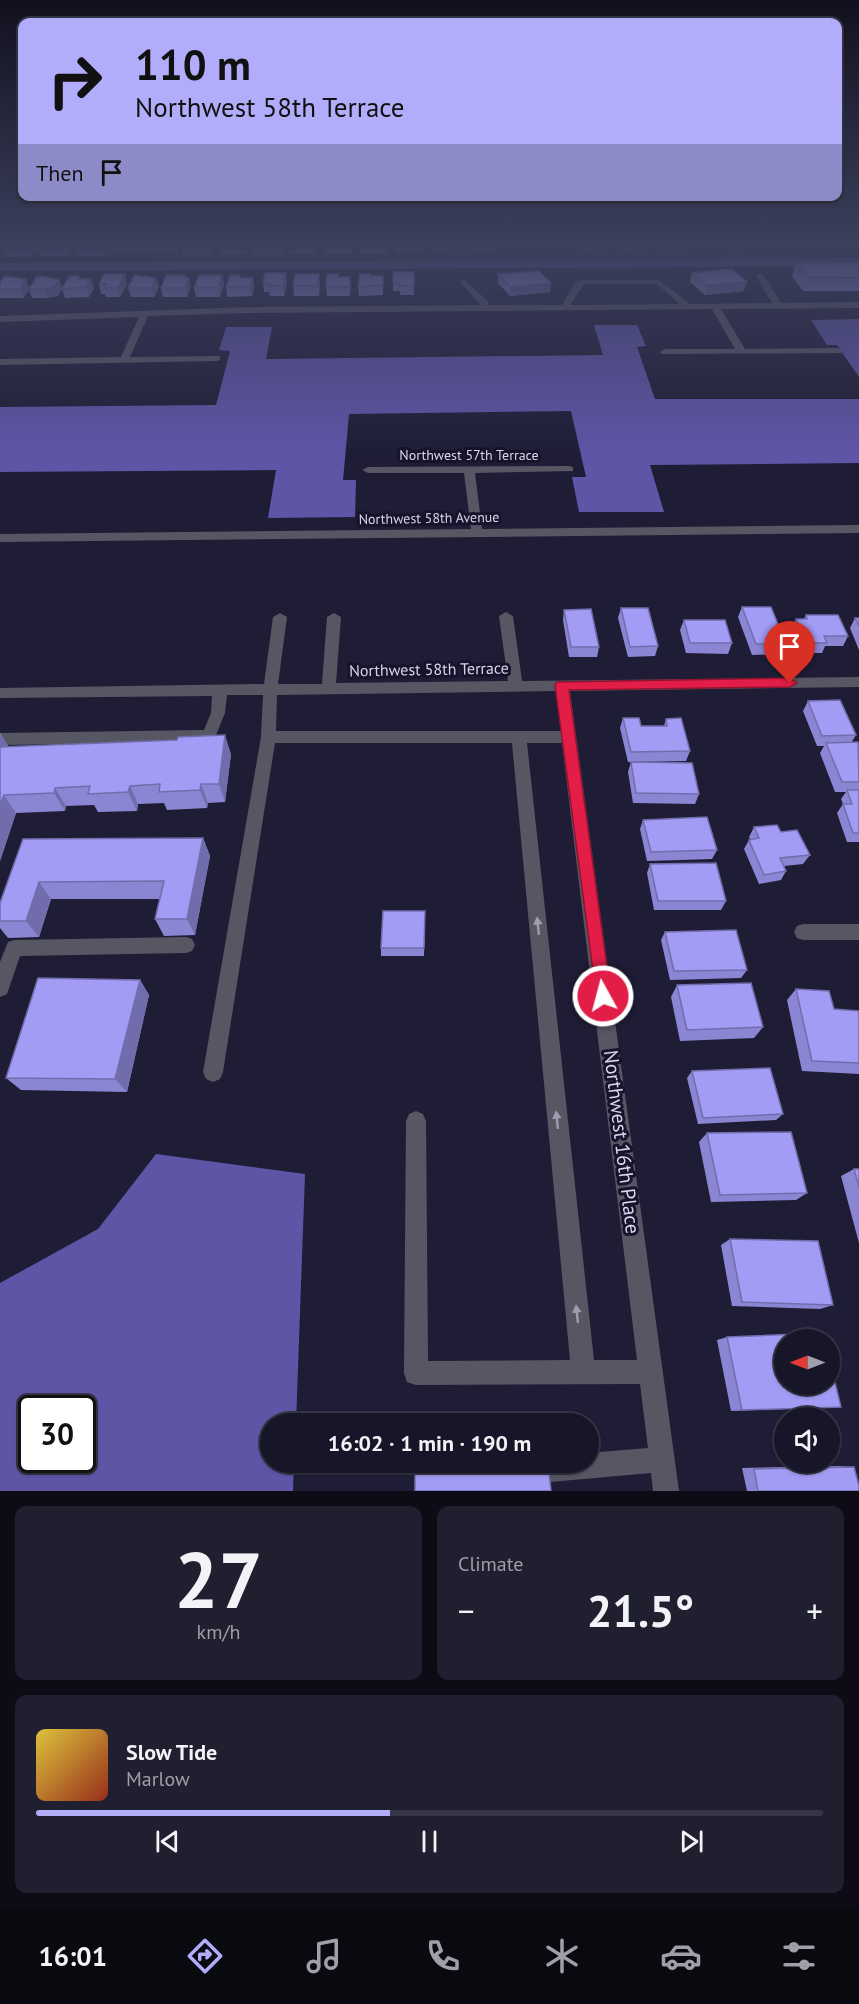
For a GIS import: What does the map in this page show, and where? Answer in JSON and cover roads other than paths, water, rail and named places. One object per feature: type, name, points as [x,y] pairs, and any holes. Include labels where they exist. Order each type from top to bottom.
[{"type":"street","points":[[0,319],[130,316]]},
{"type":"street","points":[[124,360],[144,316]]},
{"type":"street","points":[[155,316],[175,321],[648,316]]},
{"type":"street","points":[[721,316],[742,352]]},
{"type":"street","points":[[665,352],[838,351]]},
{"type":"street","points":[[0,362],[217,358]]},
{"type":"street","name":"Northwest 57th Terrace","points":[[368,470],[569,469]]},
{"type":"street","points":[[470,470],[477,533]]},
{"type":"street","name":"Northwest 58th Avenue","points":[[0,538],[859,529]]},
{"type":"street","points":[[506,616],[516,686]]},
{"type":"street","points":[[213,1072],[268,737],[270,689],[280,617]]},
{"type":"street","points":[[329,688],[334,618]]},
{"type":"street","name":"Northwest 58th Terrace","points":[[0,693],[859,682]]},
{"type":"street","name":"Northwest 16th Place","points":[[562,685],[666,1491]]},
{"type":"street","points":[[0,739],[209,736],[218,713],[220,690]]},
{"type":"street","points":[[268,737],[569,737]]},
{"type":"street","points":[[519,737],[583,1372]]},
{"type":"street","points":[[803,932],[859,932]]},
{"type":"street","points":[[0,988],[14,948],[186,945]]},
{"type":"street","points":[[416,1121],[416,1373],[652,1372]]},
{"type":"street","points":[[599,1465],[663,1459]]}]
